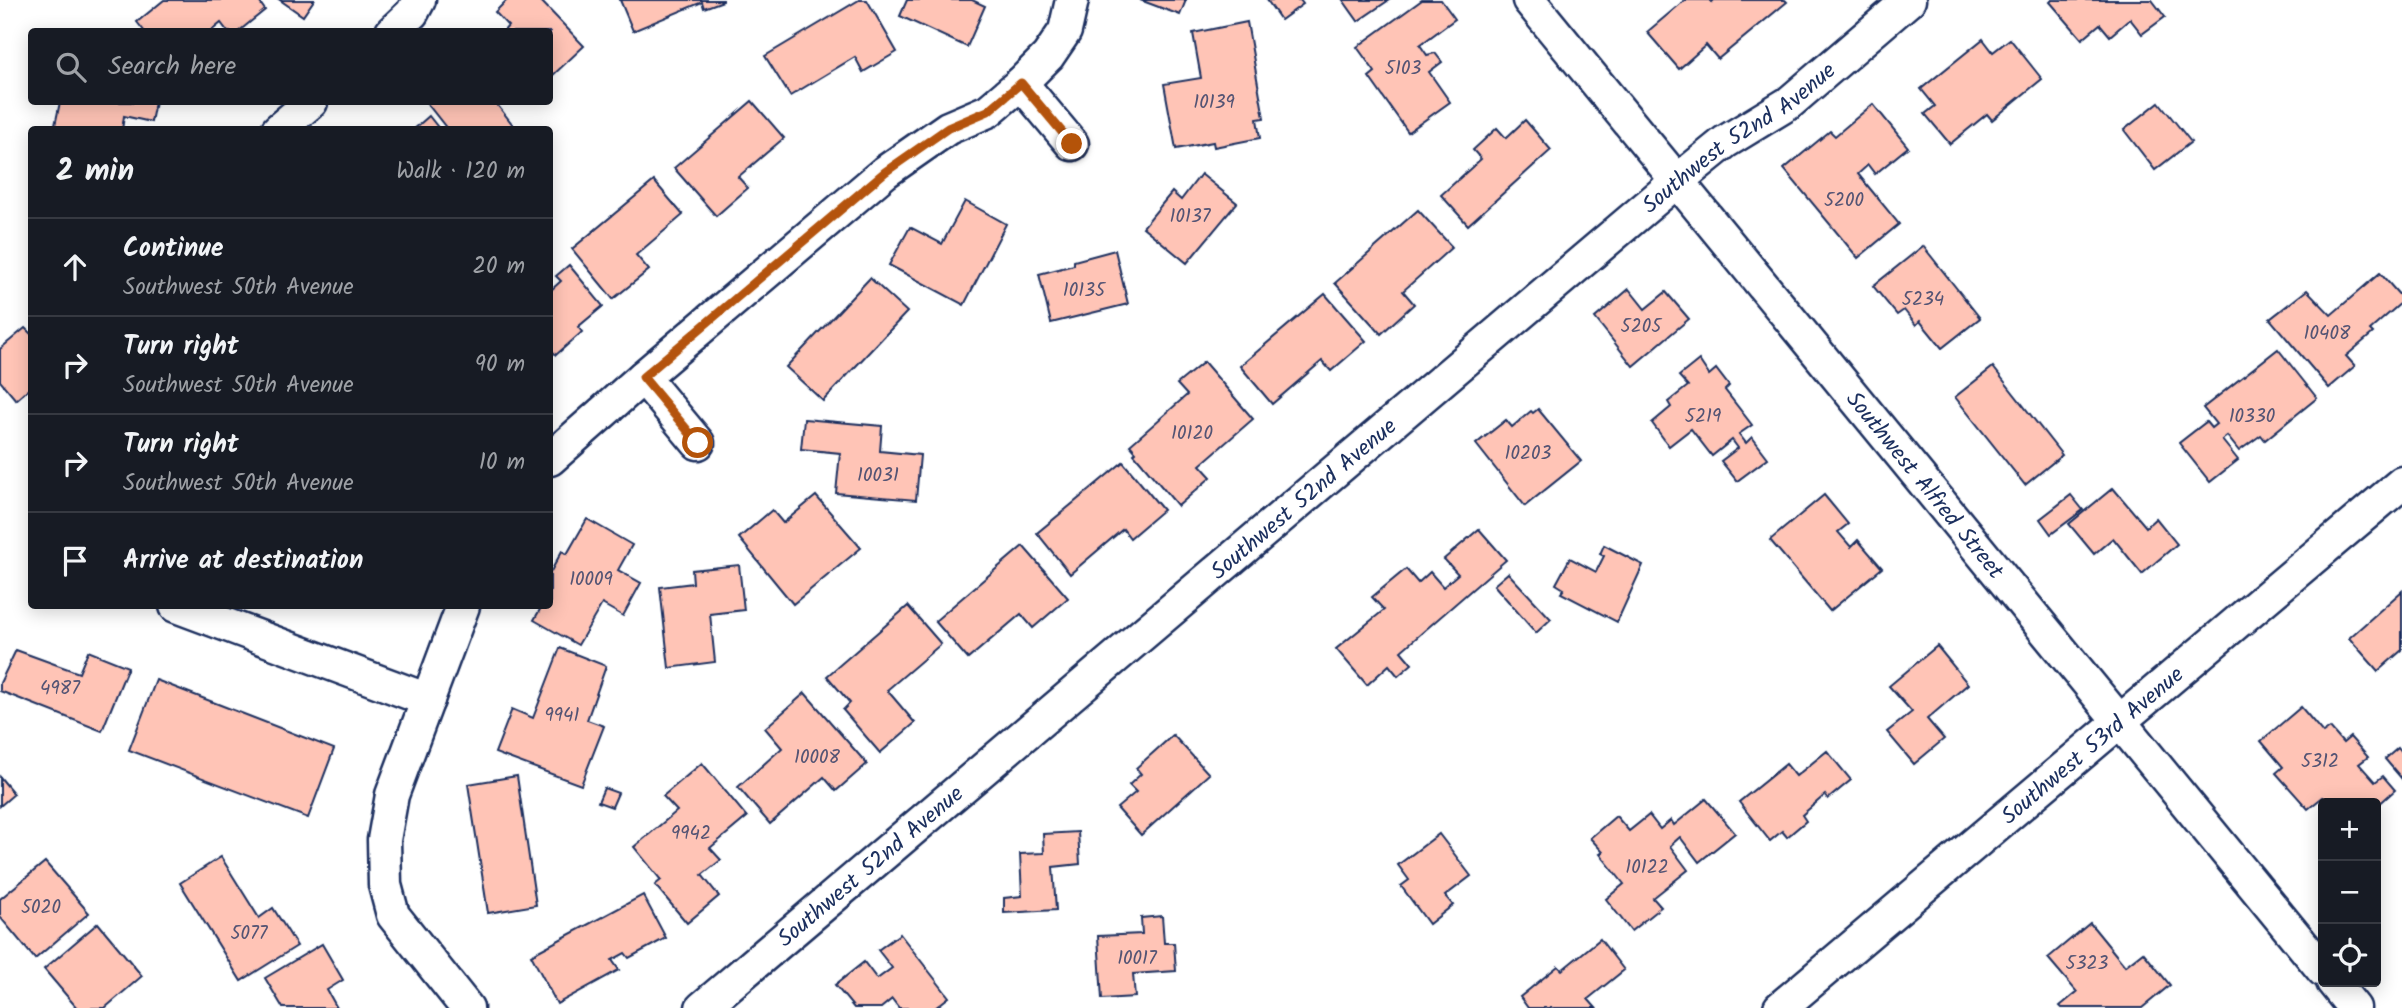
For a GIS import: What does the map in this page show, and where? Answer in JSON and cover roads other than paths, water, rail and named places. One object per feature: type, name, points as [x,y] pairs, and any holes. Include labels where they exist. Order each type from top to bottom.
[{"type":"street","points":[[395,28],[412,12],[419,0]]},
{"type":"street","points":[[553,456],[885,172],[948,128],[988,111],[1021,83],[1048,56],[1065,31],[1072,0]]},
{"type":"street","name":"Southwest Alfred Street","points":[[1529,0],[2318,964]]},
{"type":"street","name":"Southwest 52nd Avenue","points":[[702,1008],[1677,181],[1725,142],[1788,103],[1909,0]]},
{"type":"street","points":[[1021,83],[1072,144]]},
{"type":"street","points":[[283,126],[307,105]]},
{"type":"street","points":[[643,377],[698,443]]},
{"type":"street","name":"Southwest 53rd Avenue","points":[[1780,1008],[2402,483]]},
{"type":"street","points":[[184,609],[428,700]]},
{"type":"street","points":[[463,609],[392,795],[384,840],[386,885],[393,915],[467,1008]]},
{"type":"street","points":[[2337,987],[2354,1008]]}]
